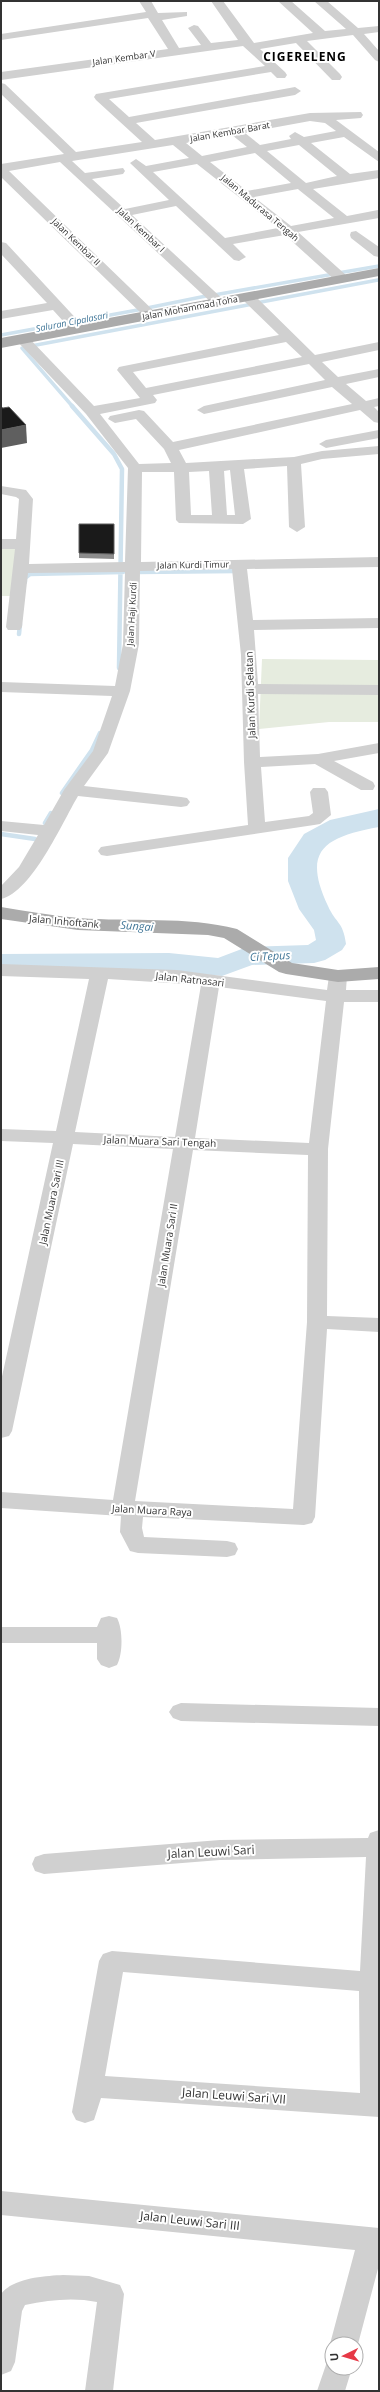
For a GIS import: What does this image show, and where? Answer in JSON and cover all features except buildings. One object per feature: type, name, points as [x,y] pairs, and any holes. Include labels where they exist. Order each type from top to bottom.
[{"type":"main road","name":"Jalan Mohammad Toha","points":[[1,343],[22,339],[72,323],[151,315],[379,272]]},
{"type":"main road","name":"Jalan Inhoftank","points":[[1,913],[78,924],[208,930],[230,933],[286,968],[336,984],[379,973]]},
{"type":"street","points":[[145,1],[175,51]]},
{"type":"street","points":[[217,1],[250,44],[301,98],[311,114],[310,116]]},
{"type":"street","points":[[284,1],[322,35]]},
{"type":"street","points":[[320,1],[355,31],[379,58]]},
{"type":"street","points":[[1,37],[153,15],[183,14]]},
{"type":"street","points":[[194,28],[208,46]]},
{"type":"street","name":"Jalan Kembar V","points":[[1,76],[208,46],[300,40],[322,35],[379,29]]},
{"type":"street","points":[[300,40],[336,77]]},
{"type":"street","points":[[153,145],[100,96],[274,68]]},
{"type":"street","name":"Jalan Kembar I","points":[[1,87],[69,158],[83,177],[219,302]]},
{"type":"street","points":[[126,121],[301,98]]},
{"type":"street","name":"Jalan Kembar Barat","points":[[1,169],[235,131],[310,116],[323,117],[357,115]]},
{"type":"street","points":[[323,117],[379,158]]},
{"type":"street","points":[[279,123],[345,179]]},
{"type":"street","points":[[235,131],[344,220]]},
{"type":"street","points":[[143,170],[346,133]]},
{"type":"street","name":"Jalan Madurasa Tengah","points":[[176,141],[202,160],[288,230],[342,279]]},
{"type":"street","points":[[121,150],[239,257]]},
{"type":"street","name":"Jalan Kembar II","points":[[1,169],[151,315]]},
{"type":"street","points":[[83,177],[119,171]]},
{"type":"street","points":[[245,195],[379,174]]},
{"type":"street","points":[[123,213],[179,202]]},
{"type":"street","points":[[223,242],[378,214]]},
{"type":"street","points":[[356,234],[379,253]]},
{"type":"street","points":[[1,246],[72,323]]},
{"type":"street","points":[[248,297],[335,382],[379,419]]},
{"type":"street","points":[[1,315],[9,315],[57,305]]},
{"type":"street","points":[[96,416],[150,400],[124,370],[288,337]]},
{"type":"street","points":[[22,339],[96,416],[135,468],[216,467],[294,461],[322,455],[379,450]]},
{"type":"street","points":[[143,393],[379,346]]},
{"type":"street","points":[[204,410],[379,373]]},
{"type":"street","points":[[170,447],[379,402]]},
{"type":"street","points":[[96,416],[139,414],[170,447],[181,468],[184,520],[220,520],[243,518],[236,465]]},
{"type":"street","points":[[266,463],[262,455],[379,434]]},
{"type":"street","points":[[294,461],[298,527]]},
{"type":"street","points":[[216,467],[220,520]]},
{"type":"street","name":"Jalan Haji Kurdi","points":[[1,894],[9,889],[26,870],[73,790],[102,747],[131,644],[126,566],[135,468]]},
{"type":"street","points":[[1,490],[21,492],[26,499],[21,569],[14,627]]},
{"type":"street","points":[[1,544],[22,544]]},
{"type":"street","name":"Jalan Kurdi Timur","points":[[21,569],[372,562]]},
{"type":"street","name":"Jalan Kurdi Selatan","points":[[239,564],[251,689],[252,762],[257,827]]},
{"type":"street","points":[[1,598],[17,599]]},
{"type":"street","points":[[246,625],[379,623]]},
{"type":"street","points":[[1,687],[118,691]]},
{"type":"street","points":[[251,689],[379,690]]},
{"type":"street","points":[[252,762],[318,760],[379,748]]},
{"type":"street","points":[[318,760],[367,786]]},
{"type":"street","points":[[73,790],[181,802]]},
{"type":"street","points":[[107,850],[319,818],[322,815],[319,792]]},
{"type":"street","points":[[1,826],[49,831]]},
{"type":"street","name":"Jalan Ratnasari","points":[[1,970],[100,972],[177,976],[211,981],[336,984],[379,996]]},
{"type":"street","name":"Jalan Muara Sari III","points":[[1,1432],[100,972]]},
{"type":"street","name":"Jalan Muara Sari II","points":[[211,981],[184,1141],[128,1509],[132,1539],[138,1545],[226,1548]]},
{"type":"street","points":[[336,984],[318,1149],[317,1322],[379,1326]]},
{"type":"street","name":"Jalan Muara Sari Tengah","points":[[1,1135],[184,1141],[318,1149]]},
{"type":"street","name":"Jalan Muara Raya","points":[[1,1500],[128,1509],[304,1517],[317,1322]]},
{"type":"street","points":[[1,1635],[109,1630],[109,1659]]},
{"type":"street","points":[[181,1712],[379,1717]]},
{"type":"street","points":[[376,2106],[372,1982],[379,1840]]},
{"type":"street","name":"Jalan Leuwi Sari","points":[[44,1864],[220,1850],[379,1847]]},
{"type":"street","points":[[84,2112],[112,1961],[372,1982]]},
{"type":"street","name":"Jalan Leuwi Sari VII","points":[[89,2086],[376,2106]]},
{"type":"street","name":"Jalan Leuwi Sari III","points":[[1,2203],[376,2240]]},
{"type":"street","points":[[346,2336],[376,2240]]},
{"type":"street","points":[[1,2362],[8,2307],[12,2299],[28,2292],[50,2288],[89,2288],[110,2294],[111,2299],[99,2391]]},
{"type":"street","points":[[331,2391],[336,2376]]},
{"type":"shaded area","points":[[1,545],[18,545],[15,596],[1,596]]},
{"type":"shaded area","points":[[262,659],[379,660],[379,722],[329,722],[259,729]]},
{"type":"waterway","name":"Saluran Cipalasari","points":[[338,273],[379,266]]},
{"type":"waterway","name":"Saluran Cipalasari","points":[[214,295],[334,274]]},
{"type":"waterway","points":[[256,303],[378,280]]},
{"type":"waterway","name":"Saluran Cipalasari","points":[[147,308],[211,295]]},
{"type":"waterway","points":[[31,346],[253,304]]},
{"type":"waterway","name":"Saluran Cipalasari","points":[[1,335],[143,309]]},
{"type":"waterway","points":[[22,348],[73,407]]},
{"type":"waterway","points":[[72,406],[114,454],[122,469],[120,572]]},
{"type":"waterway","points":[[137,572],[237,571]]},
{"type":"waterway","points":[[25,582],[25,578],[30,574],[120,572]]},
{"type":"waterway","points":[[119,668],[120,572]]},
{"type":"waterway","points":[[19,634],[20,624]]},
{"type":"waterway","points":[[62,793],[92,750],[100,733]]},
{"type":"waterway","points":[[45,823],[51,813]]},
{"type":"waterway","name":"Ci Tepus","points":[[1,963],[169,962],[222,967],[247,956],[314,954],[331,944],[329,929],[314,909],[303,881],[302,858],[314,840],[340,826],[379,818]]},
{"type":"waterway","points":[[1,834],[35,839]]},
{"type":"district","name":"CIGERELENG","points":[[305,57]]},
{"type":"water label","name":"Sungai","points":[[137,926]]}]
